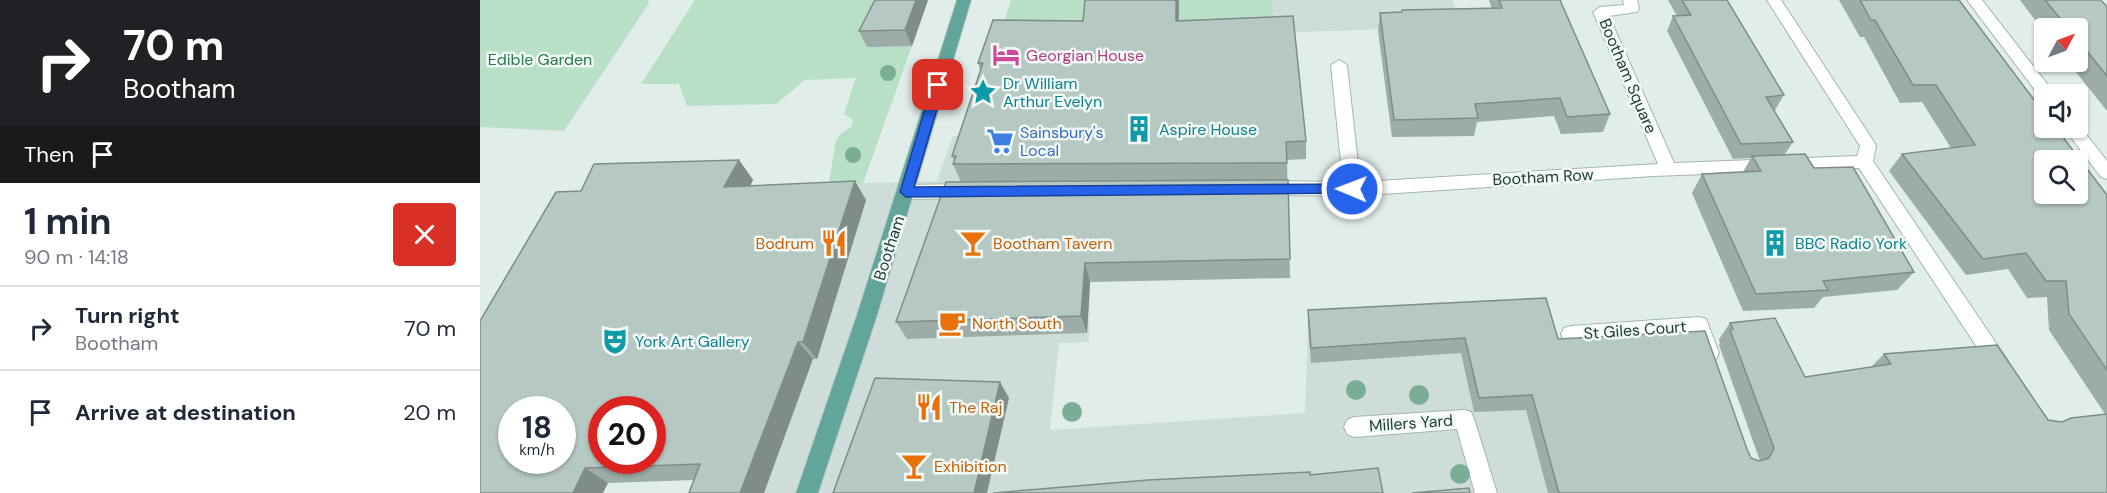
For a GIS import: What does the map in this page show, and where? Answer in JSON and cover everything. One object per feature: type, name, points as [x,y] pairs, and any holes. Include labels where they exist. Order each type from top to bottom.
[{"type":"main road","name":"Bootham","points":[[807,493],[906,192],[964,0]]},
{"type":"street","points":[[1774,0],[1868,146],[1864,162],[2009,379]]},
{"type":"street","points":[[1974,0],[2039,84]]},
{"type":"street","name":"Bootham Square","points":[[1631,5],[1600,12],[1669,170]]},
{"type":"street","points":[[1340,65],[1352,189]]},
{"type":"street","points":[[2080,138],[2107,173]]},
{"type":"street","name":"Bootham Row","points":[[1249,188],[1352,189],[1669,170],[1864,162]]},
{"type":"street","points":[[906,192],[987,191]]},
{"type":"street","name":"St Giles Court","points":[[1571,334],[1699,325],[1714,367]]},
{"type":"street","name":"Millers Yard","points":[[1354,427],[1464,419],[1486,493]]},
{"type":"shaded area","points":[[1272,0],[1453,0],[1461,26],[1276,33]]},
{"type":"shaded area","points":[[1080,132],[1068,286],[1090,286],[1089,342],[1059,343],[1050,430],[1305,413],[1308,326],[1540,313],[1558,493],[719,493],[829,184],[937,181],[953,136]]},
{"type":"green space","name":"Edible Garden","points":[[480,0],[648,0],[649,3],[564,131],[480,127]]},
{"type":"green space","points":[[695,0],[889,0],[867,46],[912,46],[863,183],[829,184],[835,144],[839,135],[852,126],[853,120],[844,114],[857,74],[855,78],[805,80],[776,104],[687,106],[679,84],[641,84]]},
{"type":"green space","points":[[1011,0],[1092,0],[1088,39],[999,39]]},
{"type":"green space","points":[[1179,0],[1272,0],[1276,33],[1178,38]]},
{"type":"building","points":[[875,0],[916,0],[905,30],[859,31]]},
{"type":"building","points":[[1085,0],[1176,0],[1176,21],[1293,16],[1306,141],[1286,142],[1287,163],[953,164],[956,156],[952,156],[983,63],[978,63],[993,20],[1083,21]]},
{"type":"building","points":[[1499,0],[1560,0],[1610,114],[1567,117],[1560,98],[1475,104],[1478,118],[1394,120],[1380,13],[1402,12],[1402,10],[1502,8]]},
{"type":"building","points":[[1682,0],[1727,0],[1784,95],[1766,97],[1793,142],[1741,144],[1673,16],[1691,15]]},
{"type":"building","points":[[1860,0],[1959,0],[2034,100],[2034,138],[2064,138],[2073,150],[2034,150],[2034,204],[2088,204],[2088,170],[2107,195],[2107,370],[2069,314],[2066,281],[2046,281],[2026,253],[1983,259],[1902,154],[1975,145],[1936,85],[1913,85],[1875,20],[1871,20]]},
{"type":"building","points":[[2045,0],[2101,0],[2107,7],[2107,76],[2088,52],[2088,18],[2060,18]]},
{"type":"building","points":[[1805,154],[1814,168],[1853,167],[1914,272],[1823,281],[1828,290],[1756,294],[1702,174],[1761,171],[1752,156]]},
{"type":"building","name":"York Art Gallery","points":[[739,160],[724,187],[855,181],[803,342],[798,342],[740,493],[689,493],[700,464],[666,465],[666,396],[588,396],[588,468],[585,468],[573,493],[480,493],[480,321],[556,192],[581,191],[594,164]]},
{"type":"building","points":[[1288,180],[1290,259],[1085,263],[1081,316],[896,322],[946,182]]},
{"type":"building","points":[[1546,298],[1558,339],[1705,331],[1747,449],[1751,458],[1759,461],[1769,458],[1774,448],[1730,330],[1733,329],[1730,323],[1775,318],[1805,377],[1891,364],[1884,354],[1997,345],[2048,420],[2062,422],[2071,418],[2107,414],[2107,493],[1559,493],[1532,395],[1479,398],[1465,338],[1311,348],[1308,310]]},
{"type":"building","points":[[875,378],[1000,382],[974,493],[833,493]]},
{"type":"building","points":[[1378,468],[1383,493],[993,493],[1148,480],[1310,472],[1310,475]]},
{"type":"building","points":[[1469,488],[1470,493],[1412,493]]},
{"type":"place","name":"Georgian House","points":[[1006,55]]},
{"type":"place","name":"Dr William Arthur Evelyn","points":[[983,92]]},
{"type":"place","name":"Aspire House","points":[[1139,129]]},
{"type":"place","name":"Sainsbury's Local","points":[[1000,141]]},
{"type":"place","name":"Bodrum","points":[[834,243]]},
{"type":"place","name":"Bootham Tavern","points":[[973,243]]},
{"type":"place","name":"BBC Radio York","points":[[1775,243]]},
{"type":"place","name":"North South","points":[[952,323]]},
{"type":"place","name":"York Art Gallery","points":[[615,341]]},
{"type":"place","name":"The Raj","points":[[929,407]]},
{"type":"place","name":"Exhibition","points":[[914,466]]},
{"type":"route","points":[[938,85],[906,192],[1352,189]]}]
